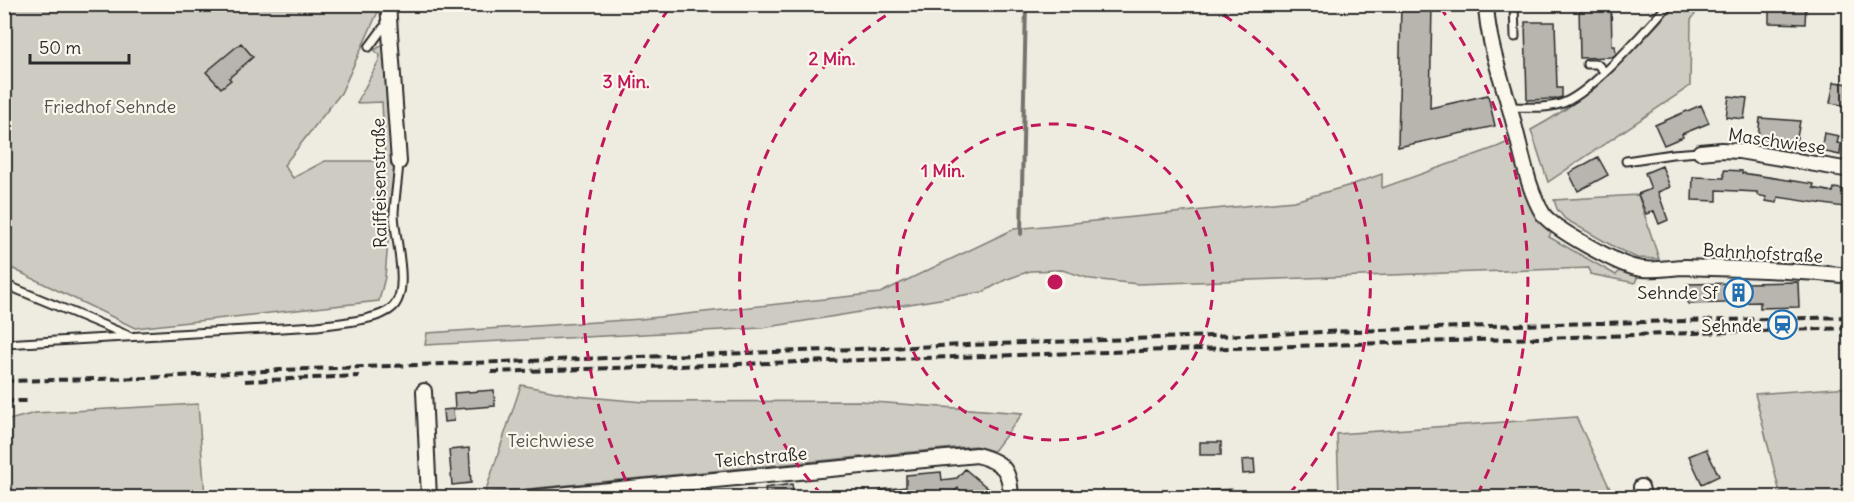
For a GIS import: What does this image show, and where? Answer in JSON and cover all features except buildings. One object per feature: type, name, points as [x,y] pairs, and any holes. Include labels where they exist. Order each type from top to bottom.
[{"type":"street","name":"Raiffeisenstraße","points":[[388,4],[399,162]]},
{"type":"street","name":"Bahnhofstraße","points":[[1486,4],[1491,49],[1534,193],[1545,216],[1555,225],[1624,264],[1639,269],[1674,267],[1850,276]]},
{"type":"street","name":"Maschwiese","points":[[1700,152],[1739,151],[1850,170]]},
{"type":"street","points":[[424,391],[429,498]]},
{"type":"street","name":"Teichstraße","points":[[526,498],[977,455],[998,462],[1005,471],[1011,498]]},
{"type":"lane","points":[[1515,4],[1515,37]]},
{"type":"lane","points":[[1509,107],[1557,105],[1566,102],[1605,72],[1669,4]]},
{"type":"lane","points":[[369,47],[382,28],[390,25]]},
{"type":"lane","points":[[1587,64],[1597,64],[1605,72]]},
{"type":"lane","points":[[1626,161],[1700,152]]},
{"type":"lane","name":"Raiffeisenstraße","points":[[4,344],[317,326],[354,321],[381,314],[393,308],[399,298],[401,285],[394,214],[399,162]]},
{"type":"lane","name":"Raiffeisenstraße","points":[[4,285],[129,336]]},
{"type":"green space","name":"Friedhof Sehnde","points":[[4,5],[381,5],[341,93],[284,165],[293,178],[325,161],[385,161],[382,102],[357,103],[379,60],[380,55],[374,50],[385,44],[395,158],[385,277],[379,301],[135,328],[5,265]]},
{"type":"green space","points":[[1676,5],[1701,5],[1691,20],[1690,86],[1548,182],[1531,130],[1553,118],[1609,74]]},
{"type":"green space","points":[[1510,141],[1529,202],[1535,213],[1552,231],[1549,237],[1616,275],[1622,268],[1639,273],[1635,283],[1590,274],[1589,268],[1138,284],[1091,279],[1062,270],[1030,271],[1005,280],[983,292],[762,328],[425,345],[427,333],[641,319],[880,293],[1014,229],[1294,201],[1382,174],[1382,188]]},
{"type":"green space","points":[[1638,195],[1659,259],[1637,258],[1618,249],[1565,219],[1557,209],[1554,200]]},
{"type":"green space","name":"Teichwiese","points":[[521,385],[576,396],[644,402],[860,401],[1023,413],[994,451],[975,446],[485,493]]},
{"type":"green space","points":[[1849,387],[1849,497],[1781,497],[1755,394]]},
{"type":"green space","points":[[198,404],[205,497],[5,497],[5,421],[35,413]]},
{"type":"green space","points":[[1576,417],[1614,497],[1339,497],[1337,434]]},
{"type":"shaded area","points":[[1232,489],[1233,497],[1177,497],[1176,492]]},
{"type":"waterway","points":[[1021,234],[1026,4]]},
{"type":"railway","points":[[4,381],[146,378],[280,370],[1517,325],[1850,317]]},
{"type":"railway","points":[[491,372],[1850,328]]},
{"type":"railway","points":[[245,381],[359,376]]},
{"type":"railway","points":[[4,401],[30,401]]},
{"type":"place","name":"Sehnde Sf","points":[[1739,292]]},
{"type":"place","name":"Sehnde","points":[[1783,325]]}]
